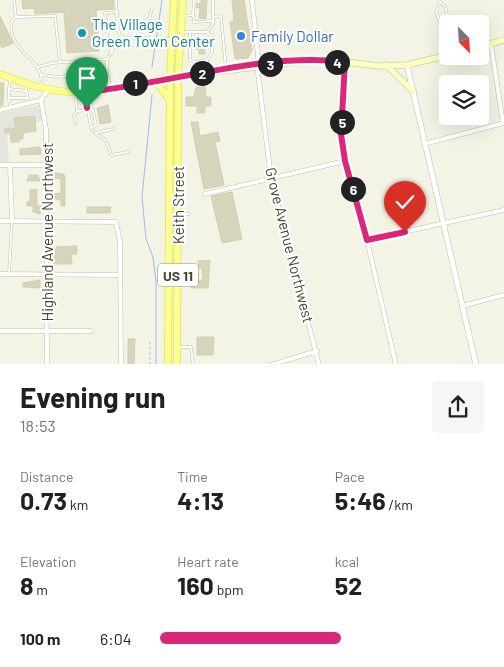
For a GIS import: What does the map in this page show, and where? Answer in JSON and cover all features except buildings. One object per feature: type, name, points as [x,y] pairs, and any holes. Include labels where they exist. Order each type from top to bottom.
[{"type":"main road","name":"US 11","points":[[170,78],[174,0]]},
{"type":"main road","name":"US 11","points":[[178,76],[183,0]]},
{"type":"main road","points":[[491,44],[504,40]]},
{"type":"main road","points":[[0,74],[26,87],[85,92],[151,80],[257,65],[321,60],[407,65],[439,57]]},
{"type":"main road","points":[[386,65],[413,91]]},
{"type":"main road","name":"Keith Street","points":[[178,76],[178,364]]},
{"type":"main road","name":"Keith Street","points":[[168,364],[170,78]]},
{"type":"main road","points":[[151,80],[161,88],[170,101]]},
{"type":"main road","points":[[170,214],[178,214]]},
{"type":"street","name":"Grove Avenue Northwest","points":[[252,0],[258,55],[257,65],[270,178],[319,364]]},
{"type":"street","points":[[424,144],[503,123],[491,44]]},
{"type":"street","points":[[345,62],[341,134],[345,161],[367,240],[396,364]]},
{"type":"street","points":[[407,65],[476,364]]},
{"type":"street","points":[[0,110],[41,100],[48,90]]},
{"type":"street","name":"Highland Avenue Northwest","points":[[41,100],[46,129],[47,165],[47,364]]},
{"type":"street","points":[[205,194],[345,161]]},
{"type":"street","points":[[3,164],[47,165]]},
{"type":"street","points":[[10,165],[12,221]]},
{"type":"street","points":[[367,240],[504,210]]},
{"type":"street","points":[[0,221],[116,222],[120,242],[121,364]]},
{"type":"street","points":[[0,274],[120,275]]},
{"type":"street","points":[[462,306],[504,296]]},
{"type":"street","points":[[0,331],[91,331]]},
{"type":"street","points":[[271,364],[316,351]]},
{"type":"lane","points":[[14,0],[16,17]]},
{"type":"lane","points":[[116,0],[118,30],[121,37]]},
{"type":"lane","points":[[194,0],[194,22],[221,16],[226,70]]},
{"type":"lane","points":[[207,32],[213,19],[213,0]]},
{"type":"lane","points":[[439,20],[436,12],[440,2],[445,6],[447,15]]},
{"type":"lane","points":[[140,38],[141,23],[149,19],[152,9]]},
{"type":"lane","points":[[112,52],[108,43],[105,13],[117,12]]},
{"type":"lane","points":[[182,16],[193,15]]},
{"type":"lane","points":[[40,88],[42,75],[38,67],[22,52],[13,38],[11,22],[16,17],[55,16],[60,62]]},
{"type":"lane","points":[[181,32],[207,32],[212,37],[212,53],[207,60],[208,72]]},
{"type":"lane","points":[[190,32],[190,60],[194,62],[207,60]]},
{"type":"lane","points":[[121,37],[172,39]]},
{"type":"lane","points":[[110,88],[107,72],[108,59],[121,37]]},
{"type":"lane","points":[[38,67],[60,62],[108,59]]},
{"type":"lane","points":[[42,75],[58,77],[107,72]]},
{"type":"lane","points":[[10,78],[10,108]]},
{"type":"lane","points":[[10,89],[26,87],[27,98],[30,104]]},
{"type":"lane","points":[[75,92],[77,110],[74,115],[76,124]]},
{"type":"lane","points":[[85,92],[91,128],[106,141],[111,155],[128,152]]},
{"type":"lane","points":[[9,98],[27,98]]},
{"type":"lane","points":[[77,110],[87,108],[93,110],[96,125],[91,128]]},
{"type":"lane","points":[[96,133],[113,129]]},
{"type":"lane","points":[[178,214],[189,214]]},
{"type":"lane","points":[[9,274],[12,221]]},
{"type":"lane","points":[[178,348],[191,347],[193,364]]},
{"type":"path","points":[[150,342],[150,364]]},
{"type":"shaded area","points":[[39,105],[43,120],[37,122],[36,115],[15,118],[15,127],[3,128],[3,132],[7,132],[9,162],[0,162],[0,113]]},
{"type":"waterway","points":[[152,67],[162,0]]},
{"type":"waterway","points":[[152,95],[142,197],[146,239],[153,257],[156,282],[156,364]]},
{"type":"place","name":"The Village Green Town Center","points":[[82,33]]},
{"type":"place","name":"Family Dollar","points":[[241,36]]},
{"type":"route","points":[[87,108],[85,92],[140,82],[257,65],[321,60],[345,62],[341,134],[345,161],[367,240],[405,232]]}]
